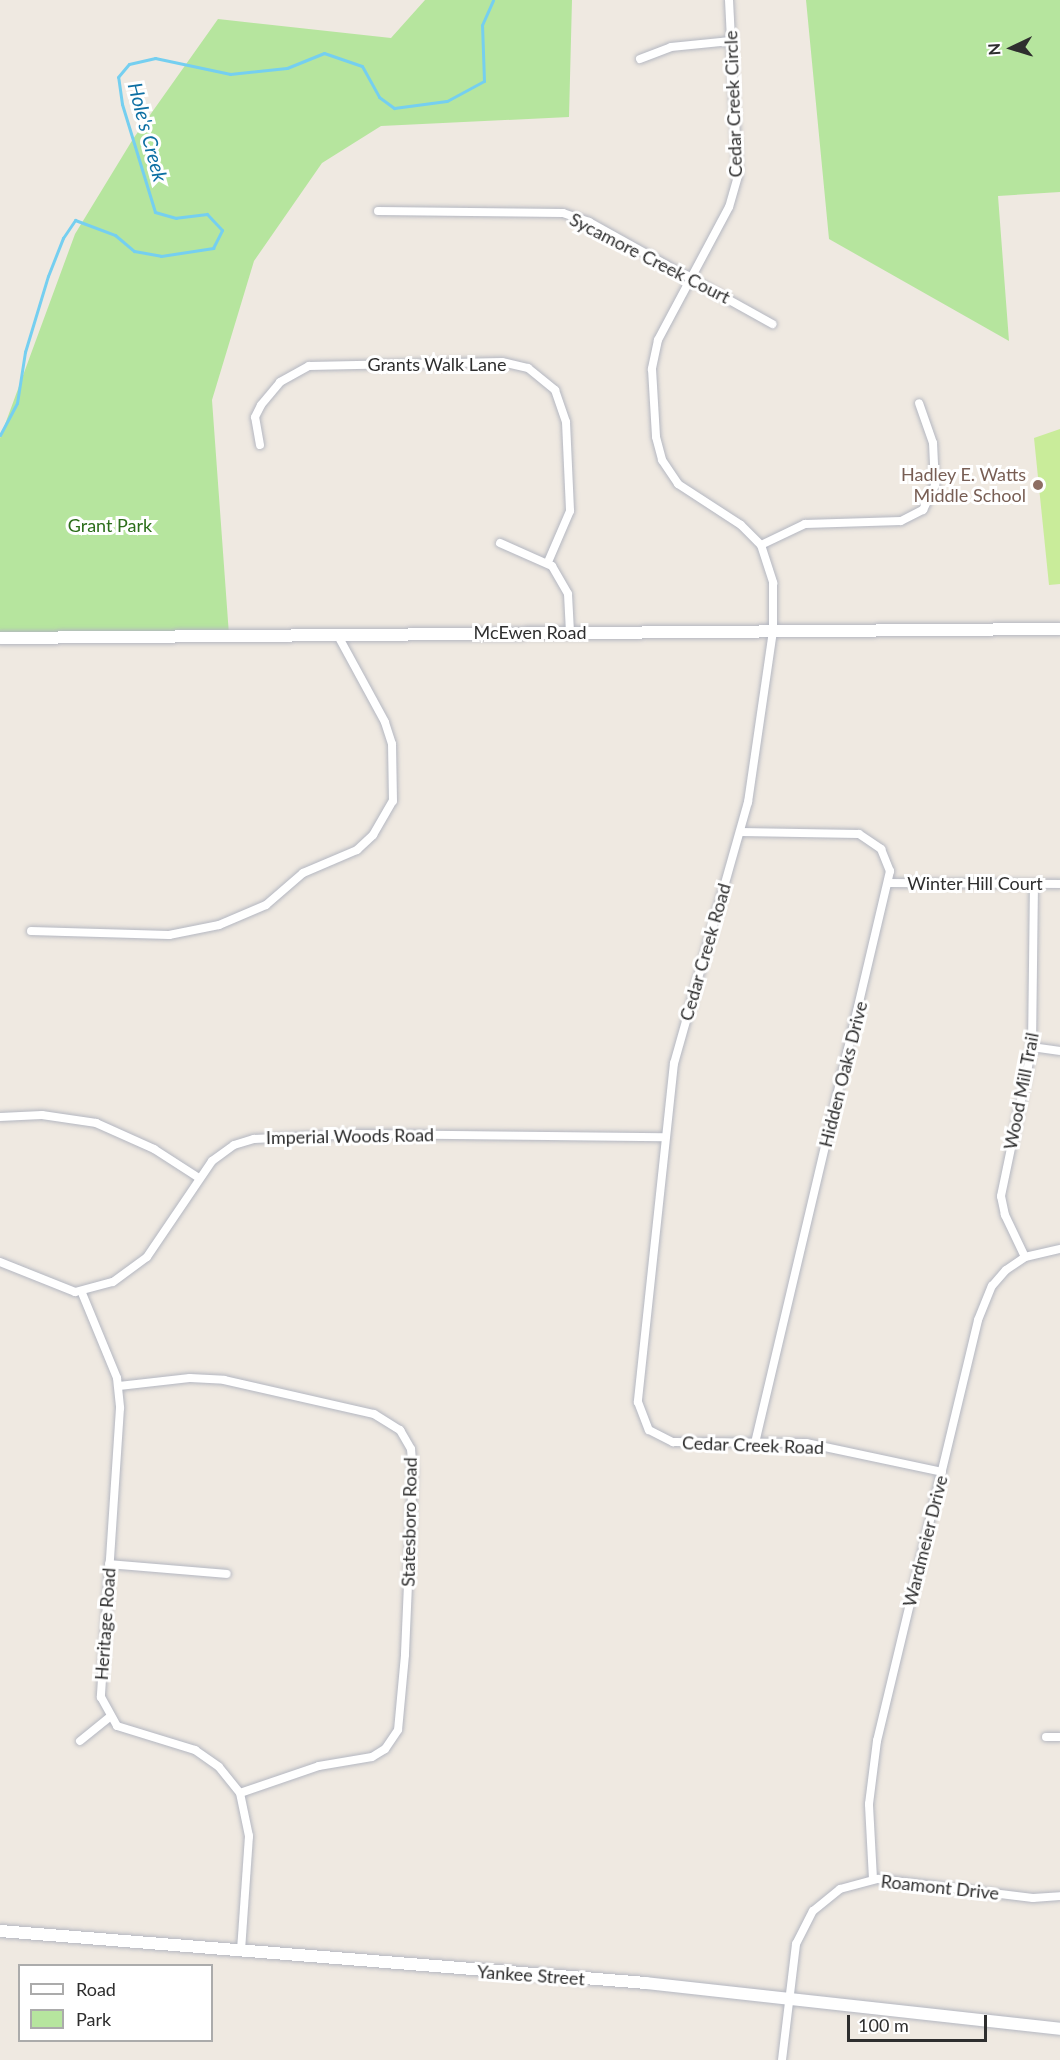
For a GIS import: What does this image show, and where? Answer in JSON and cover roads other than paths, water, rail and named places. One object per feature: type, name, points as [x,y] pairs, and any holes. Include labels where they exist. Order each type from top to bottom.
[{"type":"street","name":"Cedar Creek Circle","points":[[712,240],[729,207],[738,176],[729,0]]},
{"type":"street","points":[[640,59],[671,47],[731,41]]},
{"type":"street","name":"Sycamore Creek Court","points":[[378,211],[563,213],[588,222],[772,324]]},
{"type":"street","name":"Cedar Creek Road","points":[[712,240],[655,351],[653,391],[659,448],[678,484],[741,525],[761,545],[773,584],[772,631],[756,761],[740,832],[681,1036],[665,1137],[638,1390],[640,1415],[656,1436],[673,1442],[823,1445],[942,1472]]},
{"type":"street","name":"Grants Walk Lane","points":[[260,445],[255,424],[261,405],[287,377],[309,366],[502,362],[528,368],[555,390],[566,422],[570,511],[548,562]]},
{"type":"street","points":[[761,545],[805,524],[901,521],[923,510],[935,485],[933,443],[919,404]]},
{"type":"street","points":[[500,543],[548,562],[568,594],[570,632]]},
{"type":"street","name":"McEwen Road","points":[[0,638],[1060,629]]},
{"type":"street","points":[[31,931],[169,935],[219,925],[266,905],[303,873],[357,850],[373,835],[393,801],[395,772],[392,744],[385,722],[337,634]]},
{"type":"street","name":"Hidden Oaks Drive","points":[[740,832],[859,834],[881,849],[887,860],[890,883],[755,1443]]},
{"type":"street","name":"Winter Hill Court","points":[[890,883],[1060,884]]},
{"type":"street","name":"Wood Mill Trail","points":[[1025,1257],[1005,1215],[1000,1196],[1032,1047],[1034,884]]},
{"type":"street","points":[[1032,1047],[1060,1051]]},
{"type":"street","points":[[0,1117],[42,1115],[96,1123],[154,1149],[199,1178]]},
{"type":"street","name":"Imperial Woods Road","points":[[82,1293],[137,1268],[212,1161],[234,1145],[284,1135],[665,1137]]},
{"type":"street","name":"Wardmeier Drive","points":[[873,1879],[869,1804],[877,1741],[983,1303],[1001,1275],[1025,1257],[1060,1249]]},
{"type":"street","points":[[0,1262],[82,1293]]},
{"type":"street","name":"Heritage Road","points":[[82,1293],[119,1386],[120,1426],[99,1687],[110,1717]]},
{"type":"street","name":"Statesboro Road","points":[[119,1386],[190,1378],[224,1380],[374,1414],[400,1430],[411,1449],[403,1706],[398,1730],[385,1749],[372,1757],[319,1766],[240,1793]]},
{"type":"street","points":[[109,1564],[227,1574]]},
{"type":"street","points":[[80,1741],[110,1717],[124,1730],[195,1750],[225,1773],[240,1793],[249,1836],[241,1950]]},
{"type":"street","points":[[1046,1737],[1060,1737]]},
{"type":"street","name":"Roamont Drive","points":[[782,2060],[796,1944],[813,1911],[840,1889],[873,1879],[1033,1898],[1060,1896]]},
{"type":"street","name":"Yankee Street","points":[[0,1931],[789,1998],[1060,2029]]},
{"type":"waterway","name":"Hole's Creek","points":[[0,435],[17,403],[25,352],[48,276],[63,238],[75,220],[115,235],[134,251],[161,256],[213,248],[222,230],[207,214],[176,218],[155,212],[122,104],[118,77],[129,64],[155,58],[230,74],[287,68],[324,53],[362,66],[379,97],[394,108],[447,101],[484,81],[482,25],[493,0]]},
{"type":"place","name":"Hadley E. Watts Middle School","points":[[1038,485]]},
{"type":"park label","name":"Grant Park","points":[[110,525]]}]
